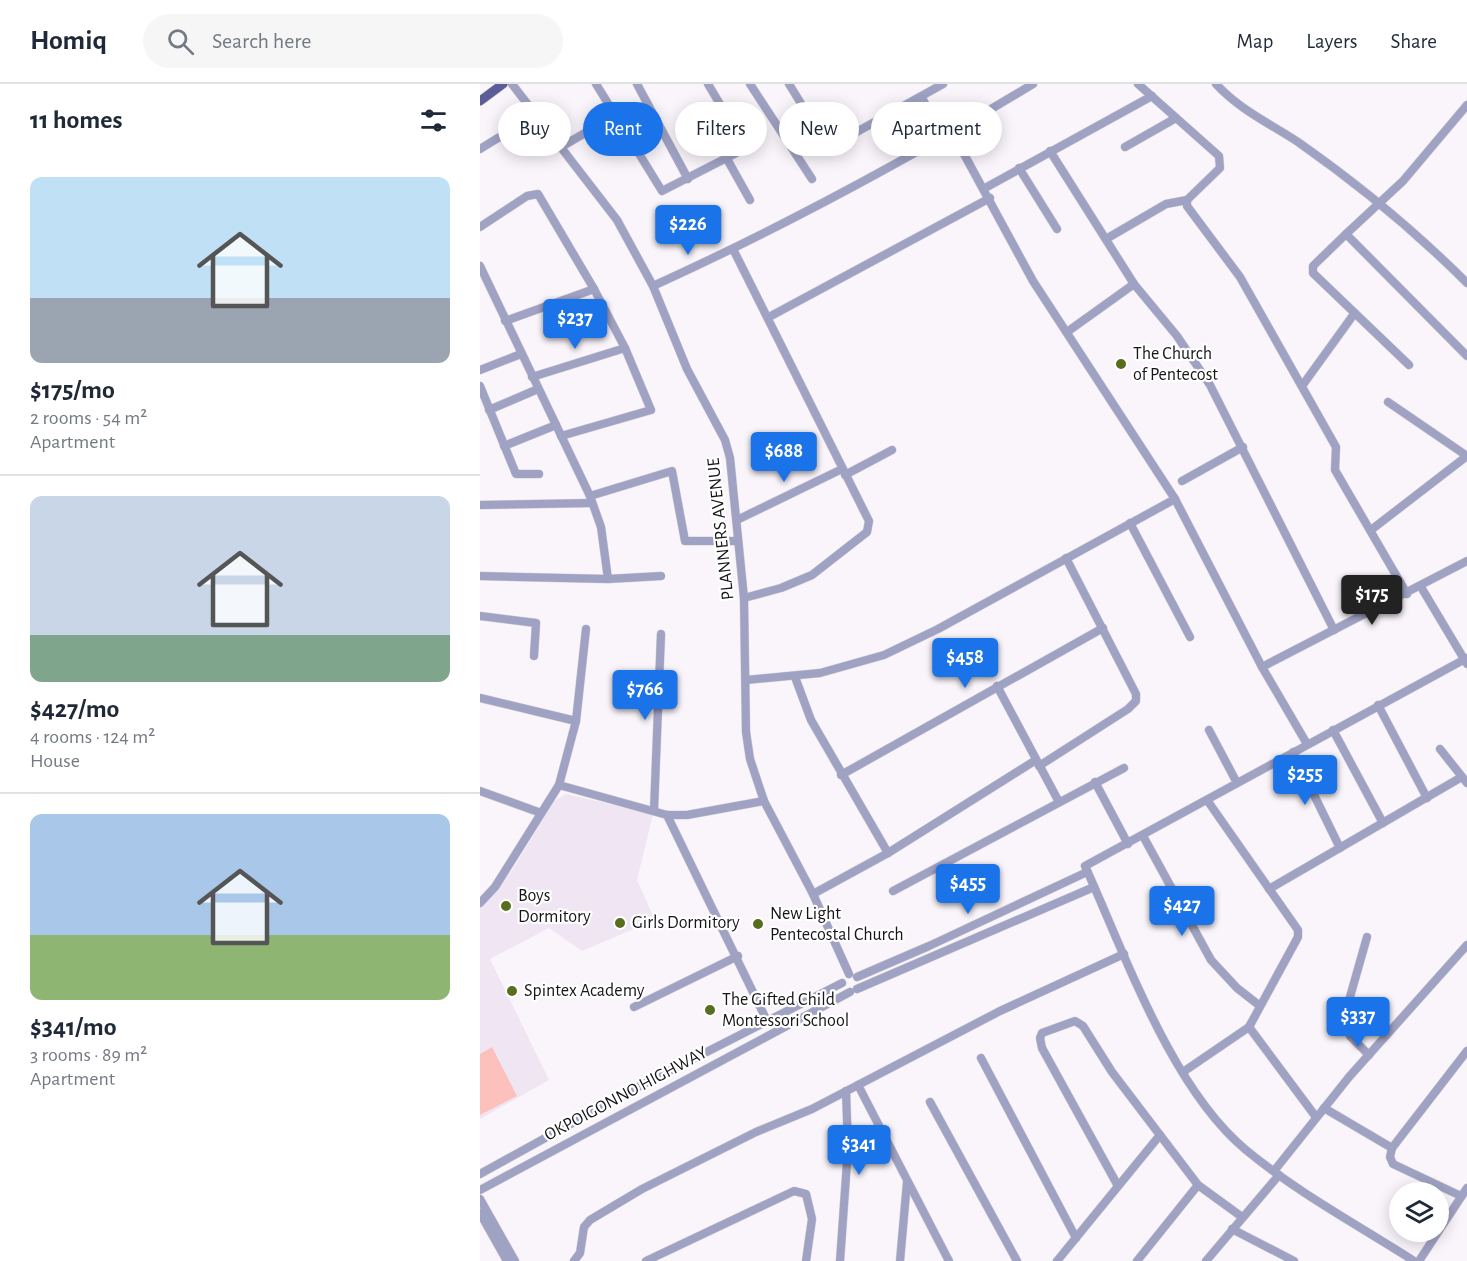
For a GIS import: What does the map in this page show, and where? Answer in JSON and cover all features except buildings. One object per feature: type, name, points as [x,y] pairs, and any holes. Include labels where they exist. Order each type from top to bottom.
[{"type":"main road","points":[[480,101],[503,84]]},
{"type":"street","name":"PLANNERS AVENUE","points":[[512,84],[526,102]]},
{"type":"street","points":[[596,84],[606,102]]},
{"type":"street","points":[[640,156],[662,191],[746,148],[708,84]]},
{"type":"street","points":[[750,84],[812,179]]},
{"type":"street","points":[[789,84],[824,141],[829,144],[838,144],[943,84]]},
{"type":"street","points":[[1002,102],[1033,84]]},
{"type":"street","points":[[1106,239],[1166,204],[1187,200],[1220,168],[1221,160],[1138,84]]},
{"type":"street","points":[[1216,84],[1247,113],[1298,142],[1380,204],[1467,283]]},
{"type":"street","points":[[640,85],[688,179]]},
{"type":"street","points":[[985,188],[1152,96]]},
{"type":"street","points":[[922,98],[924,102]]},
{"type":"street","points":[[1409,365],[1354,314],[1312,270],[1312,266],[1403,181],[1467,105]]},
{"type":"street","points":[[1125,147],[1176,118]]},
{"type":"street","points":[[480,149],[498,138]]},
{"type":"street","points":[[1050,151],[1134,284],[1177,336],[1210,385],[1334,630]]},
{"type":"street","name":"PLANNERS AVENUE","points":[[568,156],[617,220],[653,286],[687,369],[725,440],[737,520],[744,598],[746,732],[750,759],[764,801],[853,976]]},
{"type":"street","points":[[653,286],[859,186],[910,156]]},
{"type":"street","points":[[966,156],[1033,281],[1175,499],[1262,667],[1307,744]]},
{"type":"street","points":[[727,159],[750,200]]},
{"type":"street","points":[[1019,168],[1057,229]]},
{"type":"street","points":[[480,227],[527,196],[538,194],[594,289],[625,348],[651,410],[561,436]]},
{"type":"street","points":[[769,317],[990,198]]},
{"type":"street","points":[[1187,200],[1187,206],[1240,277],[1302,386],[1336,447],[1335,470],[1407,594]]},
{"type":"street","points":[[1346,234],[1467,356]]},
{"type":"street","points":[[733,249],[869,521],[867,532],[812,575],[781,588],[744,598]]},
{"type":"street","points":[[481,271],[591,499],[601,527],[608,579]]},
{"type":"street","points":[[1067,332],[1134,284]]},
{"type":"street","points":[[505,321],[594,289]]},
{"type":"street","points":[[1302,386],[1354,314]]},
{"type":"street","points":[[532,377],[625,348]]},
{"type":"street","points":[[480,370],[521,354]]},
{"type":"street","points":[[480,387],[517,475],[539,474]]},
{"type":"street","points":[[489,410],[538,389]]},
{"type":"street","points":[[1371,530],[1467,456],[1388,402]]},
{"type":"street","points":[[504,446],[556,425]]},
{"type":"street","points":[[1182,481],[1243,447]]},
{"type":"street","points":[[737,520],[892,450]]},
{"type":"street","points":[[480,505],[591,499],[672,471],[685,541],[738,541]]},
{"type":"street","points":[[746,680],[795,677],[852,666],[884,655],[938,630],[1175,499]]},
{"type":"street","points":[[1130,523],[1190,637]]},
{"type":"street","points":[[813,894],[888,853],[1128,709],[1136,701],[1136,694],[1066,558]]},
{"type":"street","points":[[1262,667],[1421,587],[1467,561]]},
{"type":"street","points":[[480,576],[608,579],[661,576]]},
{"type":"street","points":[[853,976],[860,984],[854,991],[843,988],[842,983],[853,976],[929,946],[1086,869],[1307,744],[1466,660],[1421,587]]},
{"type":"street","points":[[480,616],[536,623],[534,656]]},
{"type":"street","points":[[841,775],[1103,628]]},
{"type":"street","points":[[480,903],[495,887],[559,785],[576,722],[586,629]]},
{"type":"street","points":[[654,810],[661,634]]},
{"type":"street","points":[[795,677],[811,720],[888,853]]},
{"type":"street","points":[[997,686],[1059,802]]},
{"type":"street","points":[[480,698],[576,722]]},
{"type":"street","points":[[1378,705],[1427,798]]},
{"type":"street","points":[[1209,730],[1237,783]]},
{"type":"street","points":[[1333,730],[1383,823]]},
{"type":"street","points":[[1269,889],[1427,798],[1464,781],[1440,749]]},
{"type":"street","points":[[1293,752],[1340,848]]},
{"type":"street","points":[[893,891],[1124,768]]},
{"type":"street","points":[[1095,782],[1128,844]]},
{"type":"street","points":[[559,785],[668,815],[687,815],[764,801]]},
{"type":"street","points":[[480,790],[541,813]]},
{"type":"street","points":[[1183,1072],[1249,1027],[1299,934],[1296,926],[1207,800]]},
{"type":"street","points":[[668,815],[738,956],[767,1021]]},
{"type":"street","points":[[1143,836],[1206,954],[1237,988],[1260,1006]]},
{"type":"street","points":[[1086,869],[1124,954],[1183,1072],[1225,1128],[1245,1150],[1276,1173],[1414,1261]]},
{"type":"street","name":"OKPOIGONNO HIGHWAY","points":[[480,1190],[854,991],[1094,887]]},
{"type":"street","points":[[1368,937],[1344,1018],[1350,1036],[1369,1055]]},
{"type":"street","points":[[1206,1261],[1276,1173],[1316,1117],[1467,945]]},
{"type":"street","points":[[574,1261],[580,1253],[584,1227],[590,1220],[642,1189],[718,1150],[846,1092],[1000,1011],[1124,954]]},
{"type":"street","points":[[634,1007],[738,956]]},
{"type":"street","name":"OKPOIGONNO HIGHWAY","points":[[482,1172],[632,1090],[842,983]]},
{"type":"street","points":[[1118,1186],[1042,1048],[1040,1038],[1042,1033],[1075,1022],[1083,1026],[1112,1072],[1198,1185],[1242,1217]]},
{"type":"street","points":[[1249,1027],[1316,1117]]},
{"type":"street","points":[[1461,1196],[1393,1164],[1390,1157],[1392,1148],[1466,1055]]},
{"type":"street","points":[[981,1058],[1076,1238]]},
{"type":"street","points":[[858,1085],[949,1261]]},
{"type":"street","points":[[840,1261],[848,1148],[846,1092]]},
{"type":"street","points":[[930,1102],[1017,1261]]},
{"type":"street","points":[[1324,1108],[1392,1148]]},
{"type":"street","points":[[1058,1261],[1160,1136]]},
{"type":"street","points":[[480,1181],[482,1172]]},
{"type":"street","points":[[900,1261],[907,1182]]},
{"type":"street","points":[[1137,1261],[1198,1185]]},
{"type":"street","points":[[1419,1261],[1467,1188]]},
{"type":"street","points":[[646,1261],[794,1191],[806,1194],[812,1220],[806,1261]]},
{"type":"street","points":[[480,1199],[515,1261]]},
{"type":"street","points":[[480,1213],[507,1261]]},
{"type":"street","points":[[1232,1229],[1294,1261]]},
{"type":"shaded area","points":[[566,794],[653,814],[637,880],[655,920],[582,951],[549,928],[490,959],[549,1080],[480,1119],[480,908],[513,869],[554,801]]},
{"type":"shaded area","points":[[492,1047],[517,1096],[480,1115],[480,1054]]},
{"type":"place","name":"The Church of Pentecost","points":[[1121,364]]},
{"type":"place","name":"Boys Dormitory","points":[[506,906]]},
{"type":"place","name":"Girls Dormitory","points":[[620,923]]},
{"type":"place","name":"New Light Pentecostal Church","points":[[758,924]]},
{"type":"place","name":"Spintex Academy","points":[[512,991]]},
{"type":"place","name":"The Gifted Child Montessori School","points":[[710,1010]]}]
